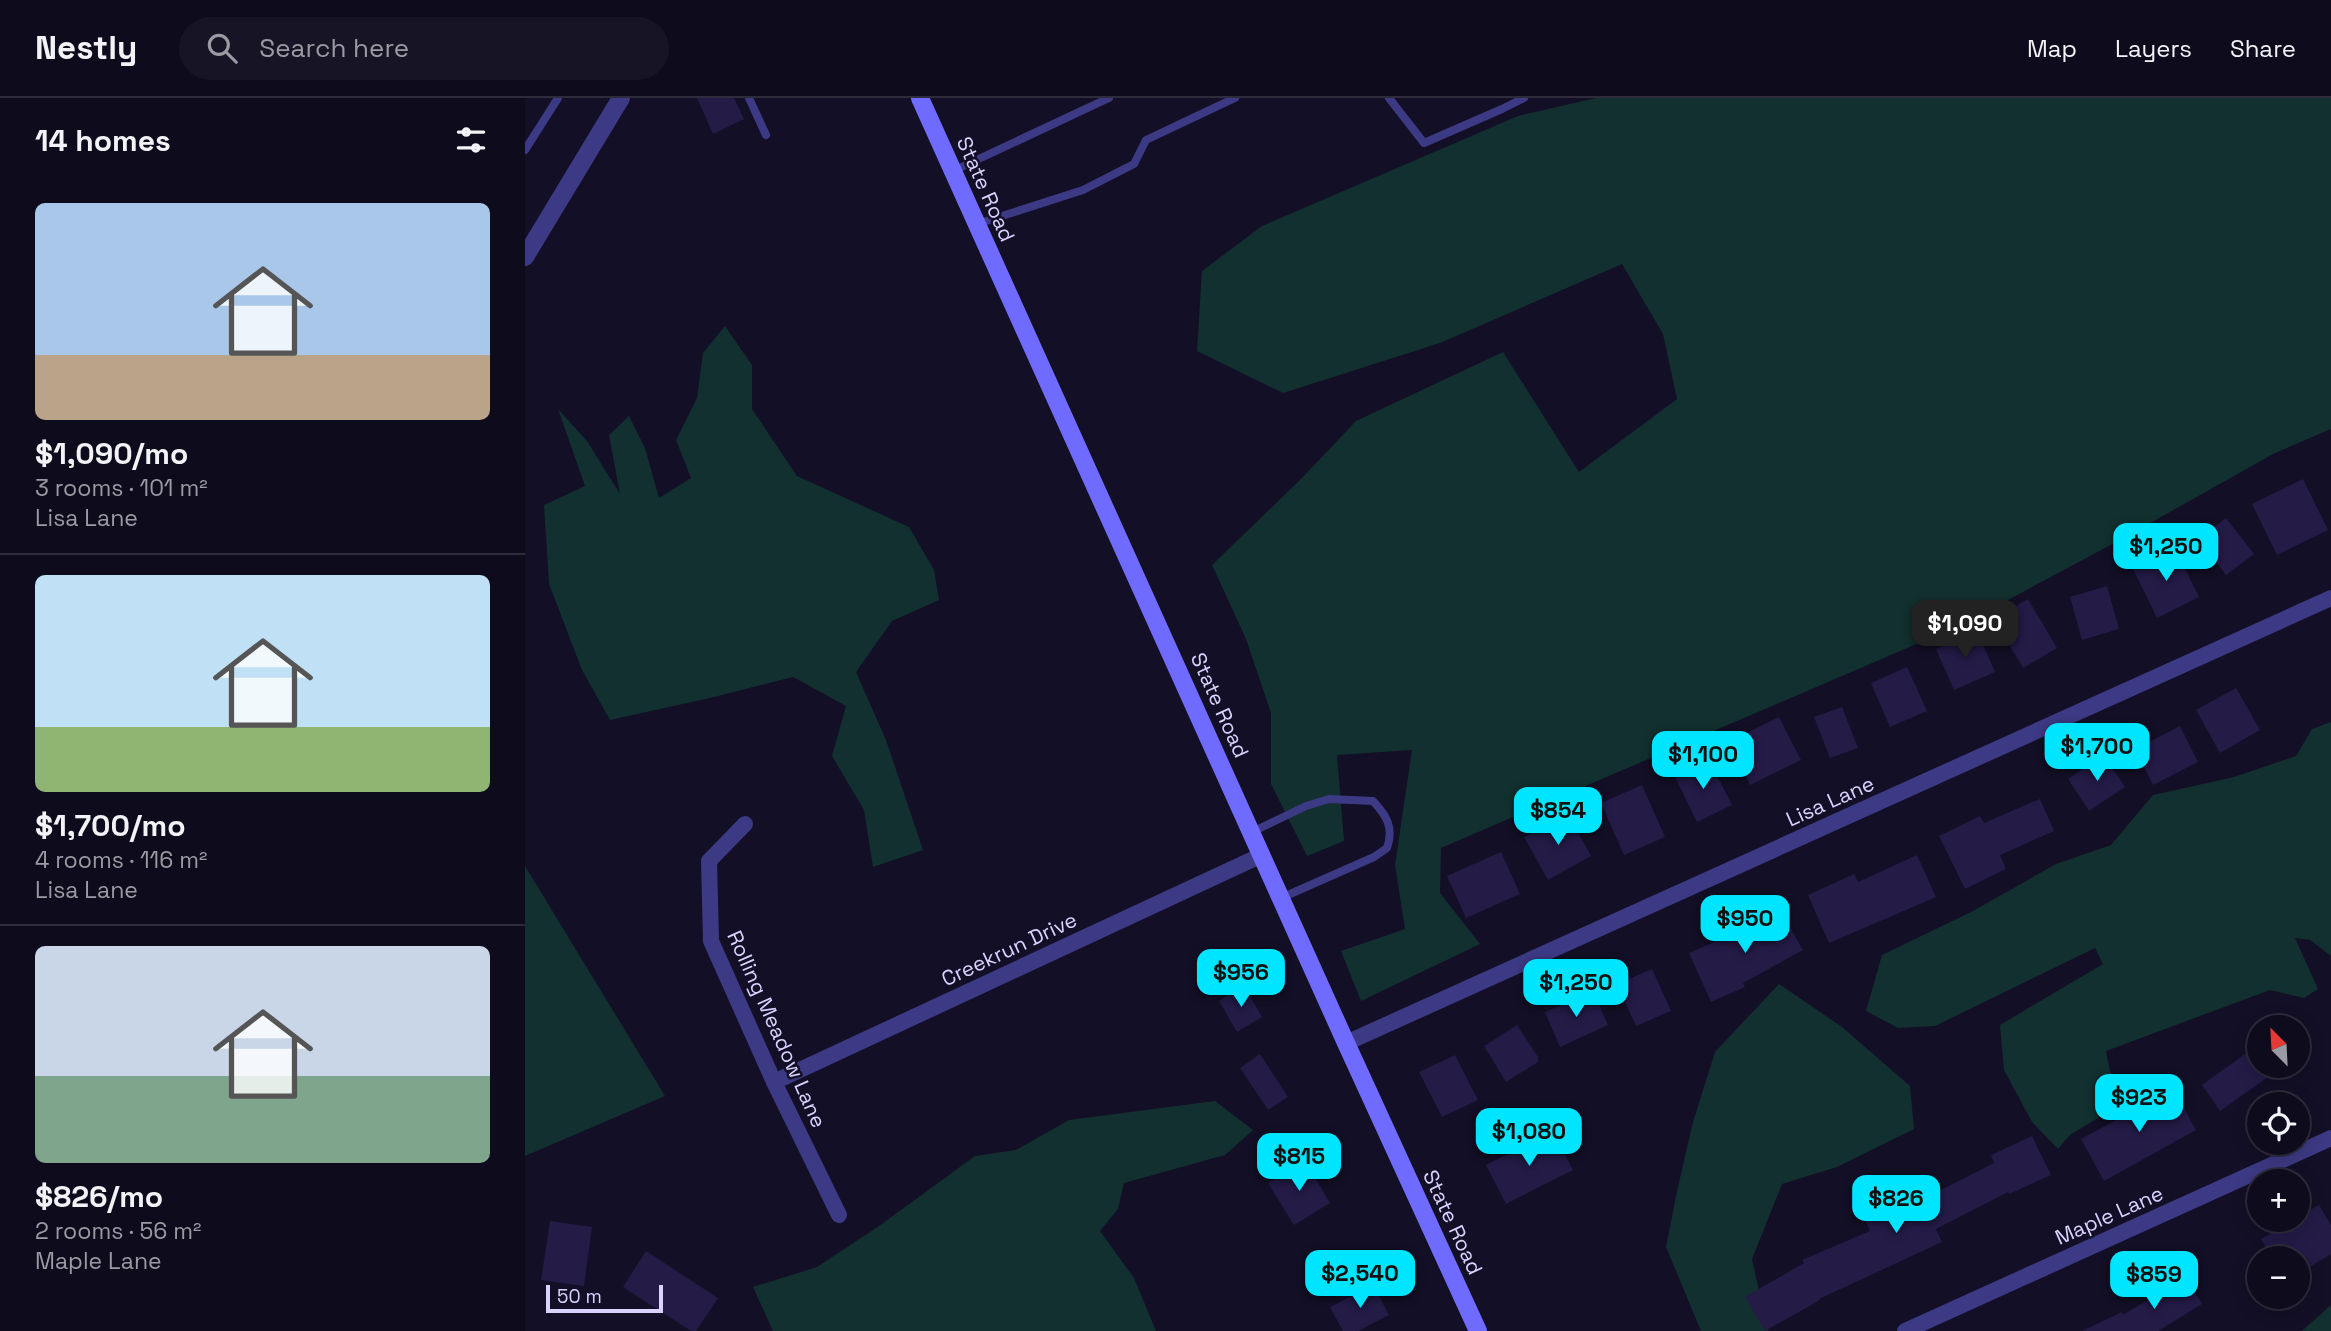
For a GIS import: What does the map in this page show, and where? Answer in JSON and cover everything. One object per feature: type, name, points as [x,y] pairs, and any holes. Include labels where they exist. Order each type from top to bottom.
[{"type":"main road","name":"State Road","points":[[920,98],[1478,1331]]},
{"type":"street","points":[[525,257],[621,98]]},
{"type":"street","name":"Lisa Lane","points":[[1346,1043],[2331,598]]},
{"type":"street","name":"Rolling Meadow Lane","points":[[745,824],[709,861],[711,941],[773,1082],[839,1215]]},
{"type":"street","name":"Creekrun Drive","points":[[773,1082],[1262,855]]},
{"type":"street","name":"Maple Lane","points":[[1905,1331],[2331,1138]]},
{"type":"lane","points":[[525,150],[558,98]]},
{"type":"lane","points":[[749,98],[766,135]]},
{"type":"lane","points":[[953,171],[1109,98]]},
{"type":"lane","points":[[977,225],[1083,190],[1134,164],[1146,140],[1235,98]]},
{"type":"lane","points":[[1389,98],[1424,142],[1503,110],[1524,98]]},
{"type":"lane","points":[[1252,832],[1306,806],[1329,799],[1373,801],[1384,813],[1391,829],[1387,849],[1281,898]]},
{"type":"green space","points":[[1596,98],[2331,98],[2331,429],[2275,453],[1963,624],[1441,848],[1440,893],[1480,944],[1361,1001],[1341,951],[1405,929],[1395,865],[1412,750],[1337,755],[1344,841],[1307,856],[1271,784],[1271,713],[1246,639],[1212,565],[1302,478],[1356,421],[1503,352],[1579,472],[1677,399],[1663,334],[1622,264],[1440,343],[1283,393],[1197,351],[1202,271],[1262,226],[1518,116]]},
{"type":"green space","points":[[725,326],[752,365],[752,409],[797,476],[909,527],[934,570],[939,600],[892,621],[856,672],[886,740],[923,850],[873,867],[864,810],[832,756],[846,706],[793,677],[610,720],[582,670],[549,584],[544,505],[585,486],[558,409],[587,441],[620,494],[609,435],[629,416],[645,448],[659,498],[691,478],[676,440],[697,398],[703,353]]},
{"type":"green space","points":[[2331,722],[2331,956],[2310,940],[2295,938],[2318,989],[2304,998],[2270,990],[2106,1051],[2113,1086],[2111,1110],[2070,1135],[2058,1149],[2032,1122],[2004,1070],[2000,1025],[2103,964],[2095,948],[1935,1026],[1898,1028],[1866,1011],[1882,955],[1973,911],[2056,864],[2111,845],[2153,795],[2234,777],[2296,756],[2312,729]]},
{"type":"green space","points":[[525,866],[665,1096],[525,1156]]},
{"type":"green space","points":[[1779,984],[1842,1027],[1910,1086],[1914,1129],[1837,1167],[1782,1184],[1752,1259],[1768,1331],[1701,1331],[1666,1247],[1677,1191],[1693,1122],[1715,1052]]},
{"type":"green space","points":[[1215,1101],[1253,1130],[1225,1155],[1124,1183],[1118,1209],[1100,1231],[1134,1278],[1156,1331],[773,1331],[753,1287],[817,1267],[975,1156],[1016,1150],[1069,1120]]},
{"type":"green space","points":[[2331,1305],[2331,1331],[2302,1331]]},
{"type":"building","points":[[697,98],[734,98],[744,119],[713,134]]},
{"type":"building","points":[[2303,479],[2328,530],[2277,555],[2252,504]]},
{"type":"building","points":[[2226,518],[2254,554],[2226,575],[2199,539]]},
{"type":"building","points":[[2175,548],[2199,597],[2157,618],[2133,569]]},
{"type":"building","points":[[2107,586],[2119,629],[2082,640],[2070,597]]},
{"type":"building","points":[[2028,599],[2057,648],[2023,668],[1994,619]]},
{"type":"building","points":[[1977,631],[1995,672],[1954,690],[1936,649]]},
{"type":"building","points":[[1907,667],[1927,711],[1890,727],[1871,683]]},
{"type":"building","points":[[2236,688],[2260,730],[2220,753],[2196,710]]},
{"type":"building","points":[[1842,707],[1858,748],[1830,758],[1814,717]]},
{"type":"building","points":[[1779,717],[1801,760],[1750,785],[1728,742]]},
{"type":"building","points":[[2180,726],[2198,762],[2153,785],[2135,749]]},
{"type":"building","points":[[2104,755],[2125,787],[2089,811],[2068,779]]},
{"type":"building","points":[[1709,760],[1732,805],[1697,822],[1675,777]]},
{"type":"building","points":[[1642,785],[1665,837],[1624,855],[1601,803]]},
{"type":"building","points":[[2040,799],[2054,831],[2000,855],[2006,869],[1965,889],[1939,836],[1980,816],[1984,823]]},
{"type":"building","points":[[1568,814],[1591,856],[1548,880],[1524,837]]},
{"type":"building","points":[[1501,852],[1520,894],[1466,918],[1447,876]]},
{"type":"building","points":[[1917,855],[1936,897],[1829,943],[1808,895],[1854,874],[1858,882]]},
{"type":"building","points":[[1779,908],[1803,950],[1743,983],[1745,987],[1711,1002],[1689,953],[1724,938]]},
{"type":"building","points":[[1652,969],[1671,1011],[1636,1026],[1617,984]]},
{"type":"building","points":[[1244,986],[1262,1017],[1237,1032],[1219,1001]]},
{"type":"building","points":[[1593,991],[1608,1025],[1560,1047],[1545,1012]]},
{"type":"building","points":[[1517,1025],[1538,1057],[1538,1062],[1506,1082],[1484,1046]]},
{"type":"building","points":[[2247,1053],[2247,1078],[2267,1078],[2220,1111],[2202,1085]]},
{"type":"building","points":[[1260,1054],[1288,1097],[1268,1110],[1240,1068]]},
{"type":"building","points":[[1455,1055],[1478,1100],[1442,1117],[1419,1072]]},
{"type":"building","points":[[2172,1087],[2196,1130],[2104,1181],[2081,1139]]},
{"type":"building","points":[[1553,1131],[1573,1170],[1506,1204],[1486,1165]]},
{"type":"building","points":[[2032,1136],[2051,1175],[2009,1194],[2008,1192],[1936,1229],[1942,1242],[1819,1299],[1765,1331],[1745,1297],[1804,1263],[1802,1260],[1870,1231],[1865,1220],[1921,1195],[1923,1199],[1994,1163],[1991,1155]]},
{"type":"building","points":[[1305,1161],[1330,1203],[1294,1225],[1268,1183]]},
{"type":"building","points":[[2319,1205],[2331,1225],[2331,1254],[2310,1267],[2310,1246],[2265,1246],[2261,1239],[2273,1232],[2310,1232],[2310,1210]]},
{"type":"building","points":[[550,1221],[592,1227],[584,1286],[541,1280]]},
{"type":"building","points":[[646,1251],[718,1298],[696,1331],[691,1331],[623,1287]]},
{"type":"building","points":[[2185,1277],[2202,1304],[2158,1331],[2082,1331],[2122,1312],[2123,1315]]},
{"type":"building","points":[[1373,1285],[1389,1315],[1358,1331],[1343,1331],[1330,1307]]}]
